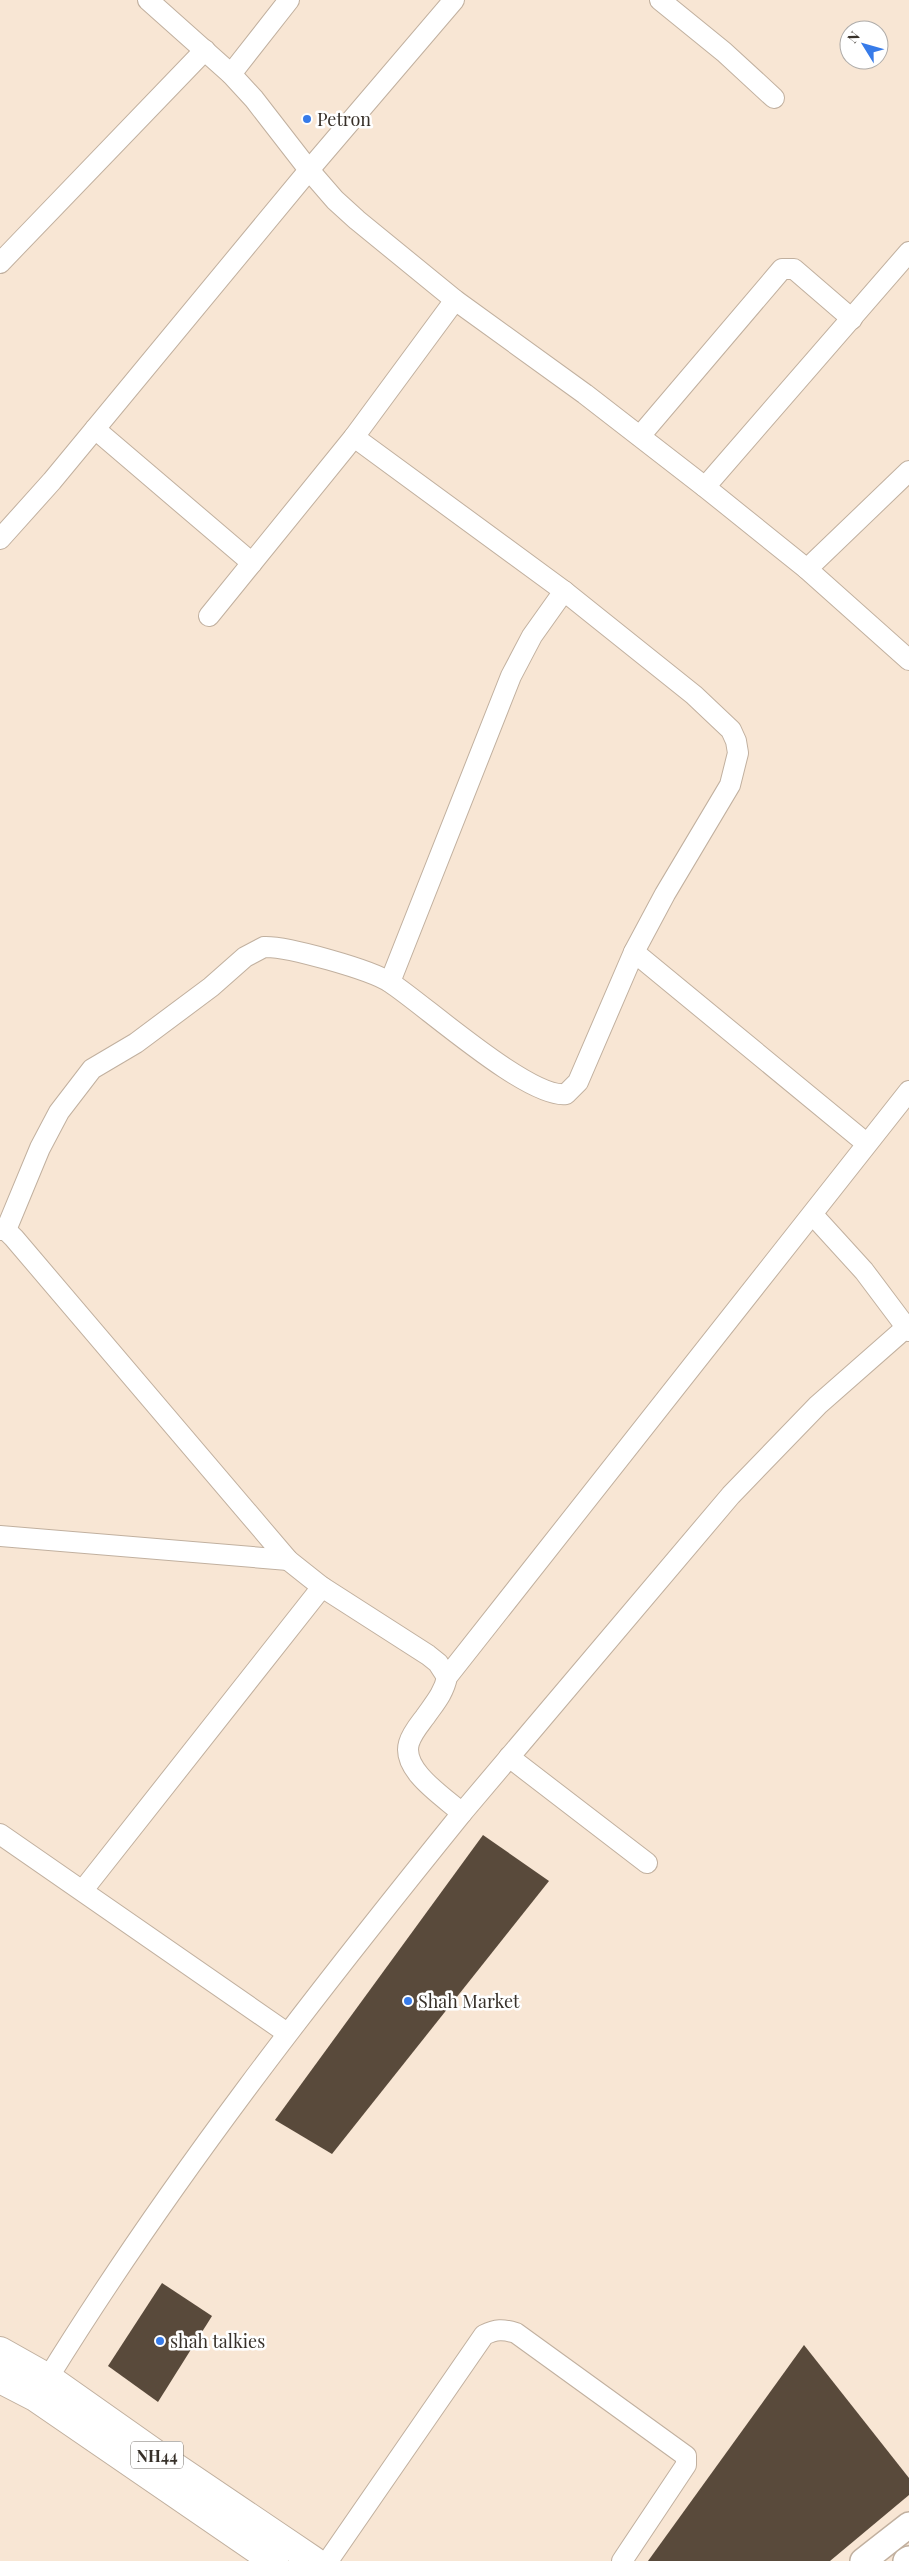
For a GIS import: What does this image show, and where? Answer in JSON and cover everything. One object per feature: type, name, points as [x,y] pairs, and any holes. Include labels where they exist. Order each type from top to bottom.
[{"type":"highway","name":"NH44","points":[[0,2351],[48,2378],[160,2457],[314,2561]]},
{"type":"highway","name":"NH44","points":[[0,2379],[35,2397],[274,2561]]},
{"type":"main road","points":[[862,2561],[909,2525]]},
{"type":"street","points":[[148,0],[231,74],[254,99],[309,170],[335,200],[455,300],[640,436],[705,487],[807,569],[909,660]]},
{"type":"street","points":[[231,74],[289,0]]},
{"type":"street","points":[[0,538],[95,429],[309,170],[454,0]]},
{"type":"street","points":[[660,0],[724,52],[774,98]]},
{"type":"street","points":[[0,263],[206,50]]},
{"type":"street","points":[[705,487],[909,252]]},
{"type":"street","points":[[640,436],[782,269],[794,269],[852,319]]},
{"type":"street","points":[[209,616],[354,436],[455,300]]},
{"type":"street","points":[[95,429],[252,563]]},
{"type":"street","points":[[354,436],[564,591],[694,694],[732,730],[736,740],[738,754],[730,785],[665,894],[634,952],[578,1082],[566,1094],[552,1094],[508,1070],[390,982],[368,972],[345,965],[269,947],[256,950],[136,1043],[92,1069],[59,1112],[40,1148],[3,1230],[288,1560],[322,1587],[428,1655],[438,1663],[447,1677]]},
{"type":"street","points":[[807,569],[909,471]]},
{"type":"street","points":[[390,982],[510,676],[532,636],[564,591]]},
{"type":"street","points":[[634,952],[866,1143]]},
{"type":"street","points":[[462,1813],[418,1774],[411,1766],[407,1751],[412,1735],[444,1689],[447,1677],[813,1215],[866,1143],[909,1091]]},
{"type":"street","points":[[48,2378],[100,2293],[180,2179],[287,2033],[462,1813],[696,1535],[764,1458],[818,1405],[908,1328],[864,1271],[813,1215]]},
{"type":"street","points":[[0,1536],[288,1560]]},
{"type":"street","points":[[83,1890],[322,1587]]},
{"type":"street","points":[[509,1757],[647,1862]]},
{"type":"street","points":[[0,1834],[287,2033]]},
{"type":"street","points":[[328,2561],[484,2335],[493,2330],[516,2333],[686,2456],[686,2465],[622,2561]]},
{"type":"building","name":"Shah Market","points":[[483,1835],[549,1881],[332,2154],[275,2120]]},
{"type":"building","name":"shah talkies","points":[[162,2283],[212,2316],[158,2402],[108,2366]]},
{"type":"building","points":[[804,2345],[909,2478],[909,2495],[830,2561],[648,2561]]},
{"type":"place","name":"Petron","points":[[307,119]]},
{"type":"place","name":"Shah Market","points":[[408,2001]]},
{"type":"place","name":"shah talkies","points":[[160,2341]]}]
